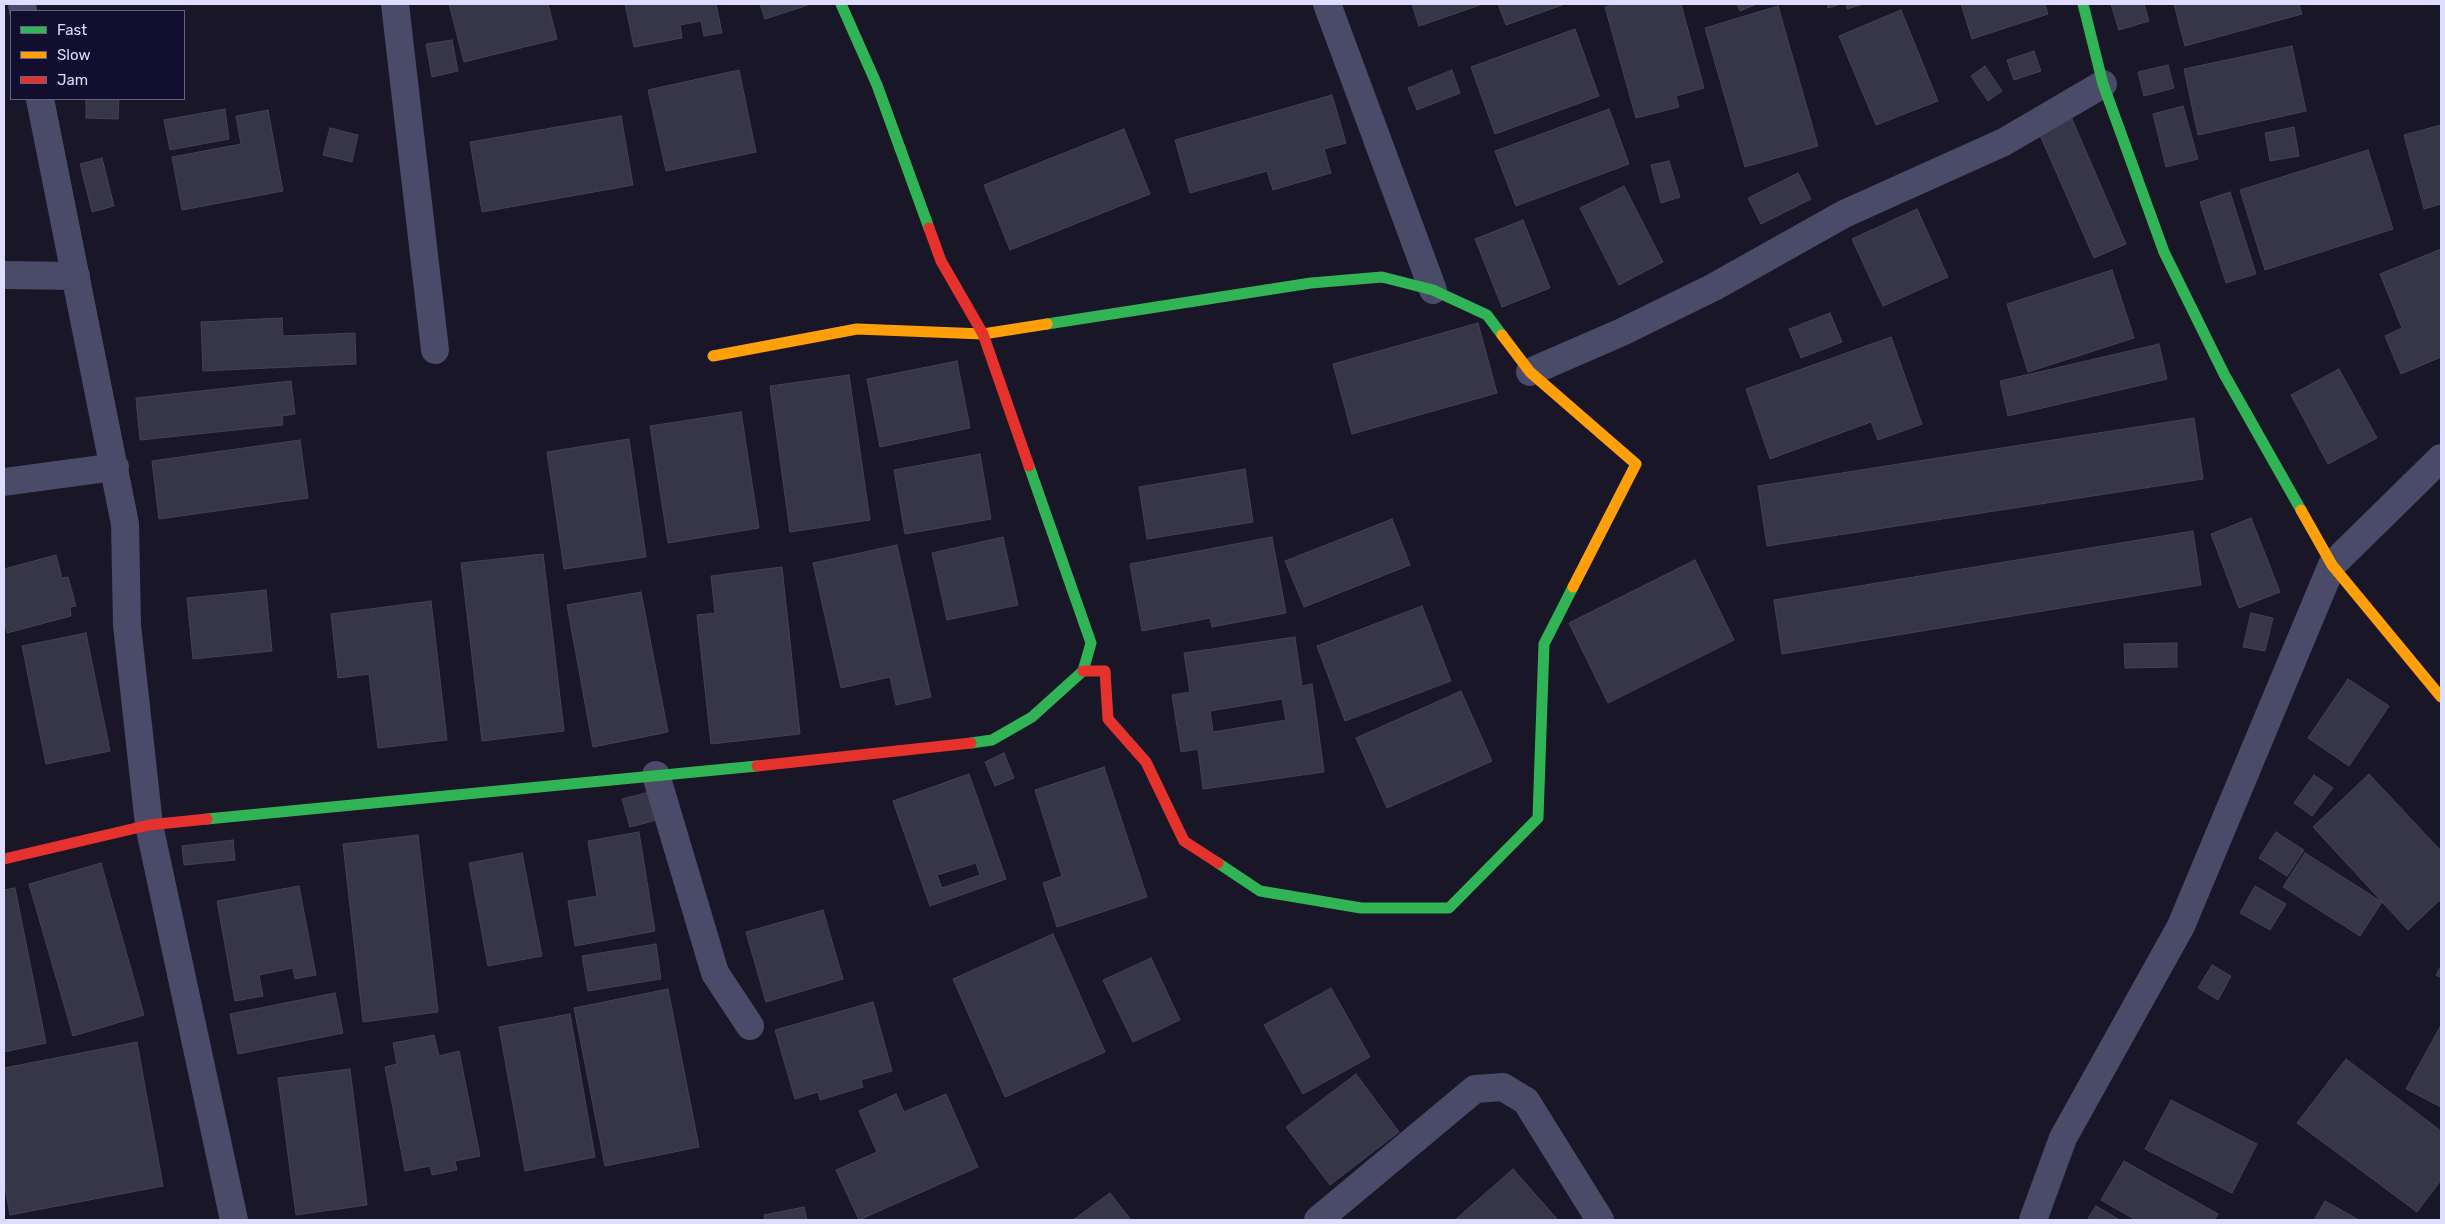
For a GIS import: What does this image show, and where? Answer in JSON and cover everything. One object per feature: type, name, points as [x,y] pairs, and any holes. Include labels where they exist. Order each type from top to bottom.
[{"type":"street","points":[[395,4],[435,350]]},
{"type":"street","points":[[4,860],[148,825],[858,756],[992,740],[1032,717],[1083,671],[1091,643],[983,334],[941,261],[876,85],[841,4]]},
{"type":"street","points":[[1327,4],[1434,290]]},
{"type":"street","points":[[2083,4],[2103,84],[2164,252],[2224,374],[2332,565],[2441,697]]},
{"type":"street","points":[[1530,372],[1622,332],[1714,287],[1844,214],[2004,142],[2103,84]]},
{"type":"street","points":[[40,100],[125,524],[127,625],[148,825],[234,1220]]},
{"type":"street","points":[[4,275],[76,276]]},
{"type":"street","points":[[712,356],[857,330],[983,334],[1311,283],[1382,276],[1434,290],[1488,315],[1530,372],[1636,464],[1544,644],[1538,818],[1449,908],[1362,908],[1260,891],[1184,841],[1146,762],[1108,720],[1105,670],[1083,671]]},
{"type":"street","points":[[2033,1220],[2063,1138],[2181,926],[2332,565],[2441,458]]},
{"type":"street","points":[[4,482],[115,467]]},
{"type":"street","points":[[656,775],[715,973],[750,1026]]},
{"type":"street","points":[[1318,1220],[1475,1089],[1503,1087],[1526,1101],[1600,1220]]},
{"type":"building","points":[[449,4],[548,4],[557,39],[464,62]]},
{"type":"building","points":[[625,4],[716,4],[722,33],[704,36],[701,21],[680,25],[682,38],[634,47]]},
{"type":"building","points":[[760,4],[811,4],[765,19]]},
{"type":"building","points":[[1412,4],[1483,4],[1419,26]]},
{"type":"building","points":[[1498,4],[1565,4],[1506,25]]},
{"type":"building","points":[[1616,4],[1681,4],[1704,88],[1676,96],[1679,107],[1636,118],[1605,7]]},
{"type":"building","points":[[1737,4],[1757,4],[1740,11]]},
{"type":"building","points":[[1827,4],[1841,4],[1828,8]]},
{"type":"building","points":[[1846,4],[1864,4],[1847,9]]},
{"type":"building","points":[[1961,4],[2045,4],[2048,14],[1972,39]]},
{"type":"building","points":[[2111,4],[2144,4],[2149,21],[2119,30]]},
{"type":"building","points":[[2174,4],[2299,4],[2302,14],[2185,46]]},
{"type":"building","points":[[1778,6],[1818,146],[1745,167],[1705,28]]},
{"type":"building","points":[[1901,10],[1938,101],[1876,125],[1839,36]]},
{"type":"building","points":[[1575,29],[1599,96],[1495,134],[1471,67]]},
{"type":"building","points":[[452,40],[458,71],[432,77],[426,44]]},
{"type":"building","points":[[2292,46],[2306,111],[2198,135],[2184,69]]},
{"type":"building","points":[[2034,51],[2041,71],[2014,80],[2007,60]]},
{"type":"building","points":[[2168,65],[2174,88],[2144,96],[2138,72]]},
{"type":"building","points":[[1985,66],[2002,91],[1988,101],[1971,76]]},
{"type":"building","points":[[739,70],[756,152],[666,171],[648,90]]},
{"type":"building","points":[[1452,70],[1460,93],[1417,110],[1408,88]]},
{"type":"building","points":[[1332,95],[1346,143],[1324,149],[1331,173],[1273,190],[1267,171],[1190,193],[1175,140]]},
{"type":"building","points":[[86,100],[119,100],[118,119],[86,118]]},
{"type":"building","points":[[2183,106],[2198,159],[2166,167],[2153,114]]},
{"type":"building","points":[[225,109],[229,139],[170,150],[164,120]]},
{"type":"building","points":[[1609,109],[1629,164],[1516,206],[1495,151]]},
{"type":"building","points":[[268,110],[283,191],[182,210],[172,157],[241,144],[236,116]]},
{"type":"building","points":[[621,116],[633,185],[482,212],[470,142]]},
{"type":"building","points":[[2072,119],[2126,244],[2094,258],[2039,133]]},
{"type":"building","points":[[2441,125],[2441,204],[2424,209],[2404,135]]},
{"type":"building","points":[[2294,127],[2299,156],[2270,161],[2265,133]]},
{"type":"building","points":[[330,128],[358,135],[352,162],[323,155]]},
{"type":"building","points":[[1124,129],[1150,194],[1010,250],[984,185]]},
{"type":"building","points":[[2368,150],[2393,229],[2265,270],[2240,190]]},
{"type":"building","points":[[102,158],[114,206],[92,212],[80,164]]},
{"type":"building","points":[[1669,161],[1680,197],[1661,203],[1651,165]]},
{"type":"building","points":[[1798,173],[1811,199],[1761,224],[1748,198]]},
{"type":"building","points":[[1624,186],[1663,262],[1619,285],[1580,208]]},
{"type":"building","points":[[2230,192],[2256,274],[2226,283],[2200,202]]},
{"type":"building","points":[[1917,209],[1948,277],[1883,306],[1852,239]]},
{"type":"building","points":[[1523,220],[1550,288],[1502,307],[1475,239]]},
{"type":"building","points":[[2441,249],[2441,357],[2401,374],[2385,336],[2402,328],[2380,274]]},
{"type":"building","points":[[2112,270],[2134,338],[2028,372],[2007,304]]},
{"type":"building","points":[[1830,313],[1842,342],[1801,358],[1789,329]]},
{"type":"building","points":[[282,318],[283,336],[355,333],[356,364],[203,371],[201,322]]},
{"type":"building","points":[[1478,323],[1497,393],[1352,434],[1333,364]]},
{"type":"building","points":[[1891,337],[1922,424],[1878,440],[1871,422],[1770,459],[1746,389]]},
{"type":"building","points":[[2159,344],[2167,379],[2008,416],[2000,381]]},
{"type":"building","points":[[957,361],[970,428],[880,447],[867,379]]},
{"type":"building","points":[[2339,369],[2377,438],[2328,464],[2291,395]]},
{"type":"building","points":[[849,375],[870,520],[790,532],[770,386]]},
{"type":"building","points":[[291,381],[295,414],[282,416],[283,425],[140,440],[136,398]]},
{"type":"building","points":[[741,412],[759,528],[668,543],[650,426]]},
{"type":"building","points":[[2194,418],[2203,479],[1767,546],[1758,486]]},
{"type":"building","points":[[629,439],[646,557],[564,569],[547,452]]},
{"type":"building","points":[[300,440],[308,498],[159,519],[152,461]]},
{"type":"building","points":[[980,454],[991,519],[905,534],[894,470]]},
{"type":"building","points":[[1245,469],[1253,522],[1147,539],[1139,487]]},
{"type":"building","points":[[2251,518],[2280,592],[2239,608],[2211,534]]},
{"type":"building","points":[[1392,519],[1410,565],[1304,607],[1285,561]]},
{"type":"building","points":[[2193,531],[2201,585],[1782,654],[1774,600]]},
{"type":"building","points":[[1003,537],[1018,605],[947,620],[932,553]]},
{"type":"building","points":[[1272,537],[1286,613],[1212,627],[1210,618],[1142,631],[1130,564]]},
{"type":"building","points":[[897,545],[931,697],[896,705],[890,677],[841,688],[813,563]]},
{"type":"building","points":[[543,554],[564,731],[482,741],[461,563]]},
{"type":"building","points":[[56,555],[62,578],[68,577],[76,606],[70,607],[71,616],[7,633],[4,620],[4,569]]},
{"type":"building","points":[[1695,560],[1734,640],[1608,703],[1569,623]]},
{"type":"building","points":[[782,567],[800,734],[711,744],[697,615],[715,613],[711,576]]},
{"type":"building","points":[[266,590],[272,651],[193,659],[187,598]]},
{"type":"building","points":[[641,592],[668,732],[593,747],[567,605]]},
{"type":"building","points":[[431,601],[447,740],[378,748],[369,674],[338,678],[331,614]]},
{"type":"building","points":[[1422,606],[1451,681],[1345,721],[1317,646]]},
{"type":"building","points":[[2251,613],[2273,618],[2265,651],[2243,647]]},
{"type":"building","points":[[86,633],[110,751],[46,764],[22,646]]},
{"type":"building","points":[[1295,637],[1302,686],[1312,684],[1324,772],[1203,789],[1198,749],[1181,752],[1172,695],[1190,692],[1184,653]],"holes":[[[1282,699],[1286,720],[1213,732],[1210,711]]]},
{"type":"building","points":[[2177,643],[2177,667],[2125,668],[2124,644]]},
{"type":"building","points":[[2348,679],[2389,706],[2349,766],[2308,738]]},
{"type":"building","points":[[1461,691],[1492,761],[1387,808],[1356,738]]},
{"type":"building","points":[[1004,753],[1014,778],[995,786],[985,762]]},
{"type":"building","points":[[1104,767],[1147,897],[1057,927],[1043,883],[1062,876],[1035,790]]},
{"type":"building","points":[[969,774],[1006,879],[930,906],[893,801]],"holes":[[[976,863],[980,875],[942,888],[937,875]]]},
{"type":"building","points":[[2369,774],[2441,851],[2441,899],[2408,930],[2313,827]]},
{"type":"building","points":[[2314,775],[2333,788],[2312,816],[2294,803]]},
{"type":"building","points":[[650,792],[657,820],[630,827],[622,799]]},
{"type":"building","points":[[639,832],[655,931],[575,946],[568,901],[597,896],[588,841]]},
{"type":"building","points":[[2276,832],[2304,850],[2287,876],[2259,858]]},
{"type":"building","points":[[418,835],[438,1012],[363,1022],[343,844]]},
{"type":"building","points":[[233,840],[235,860],[184,865],[182,846]]},
{"type":"building","points":[[522,853],[542,956],[488,966],[469,863]]},
{"type":"building","points":[[2305,853],[2382,902],[2360,936],[2283,887]]},
{"type":"building","points":[[101,863],[144,1015],[73,1036],[29,884]]},
{"type":"building","points":[[299,886],[316,975],[295,979],[293,968],[259,975],[263,996],[235,1001],[217,901]]},
{"type":"building","points":[[2255,886],[2286,904],[2270,930],[2240,913]]},
{"type":"building","points":[[15,888],[46,1043],[4,1052],[4,890]]},
{"type":"building","points":[[823,910],[843,979],[766,1002],[746,932]]},
{"type":"building","points":[[1053,934],[1105,1052],[1005,1097],[953,979]]},
{"type":"building","points":[[656,944],[661,979],[588,991],[582,956]]},
{"type":"building","points":[[1151,958],[1180,1020],[1133,1042],[1103,980]]},
{"type":"building","points":[[2212,965],[2231,976],[2218,1000],[2198,988]]},
{"type":"building","points":[[2441,966],[2441,978],[2436,975]]},
{"type":"building","points":[[1331,988],[1370,1057],[1303,1094],[1264,1025]]},
{"type":"building","points":[[668,989],[699,1147],[605,1166],[574,1008]]},
{"type":"building","points":[[335,993],[343,1033],[238,1054],[230,1014]]},
{"type":"building","points":[[873,1002],[892,1071],[861,1080],[863,1087],[820,1100],[818,1092],[795,1099],[775,1030]]},
{"type":"building","points":[[570,1014],[595,1157],[525,1171],[499,1027]]},
{"type":"building","points":[[2441,1025],[2441,1107],[2406,1089]]},
{"type":"building","points":[[434,1035],[439,1056],[459,1051],[480,1156],[455,1161],[457,1170],[432,1175],[430,1166],[405,1171],[385,1067],[397,1064],[393,1043]]},
{"type":"building","points":[[137,1042],[163,1186],[10,1215],[4,1182],[4,1068]]},
{"type":"building","points":[[2346,1059],[2441,1131],[2441,1180],[2417,1212],[2297,1123]]},
{"type":"building","points":[[350,1069],[367,1205],[296,1215],[278,1078]]},
{"type":"building","points":[[1356,1074],[1399,1132],[1330,1185],[1286,1127]]},
{"type":"building","points":[[896,1094],[904,1112],[946,1094],[978,1167],[859,1220],[836,1170],[877,1152],[859,1111]]},
{"type":"building","points":[[2171,1100],[2257,1144],[2232,1193],[2145,1149]]},
{"type":"building","points":[[2124,1161],[2218,1214],[2214,1220],[2136,1220],[2101,1200]]},
{"type":"building","points":[[1513,1169],[1558,1220],[1455,1220]]},
{"type":"building","points":[[1110,1193],[1131,1220],[1073,1220]]},
{"type":"building","points":[[2325,1201],[2359,1220],[2314,1220]]},
{"type":"building","points":[[2096,1206],[2120,1220],[2087,1220]]},
{"type":"building","points":[[804,1207],[807,1220],[765,1220],[764,1215]]},
{"type":"traffic: fast","points":[[841,4],[877,85],[929,228]]},
{"type":"traffic: fast","points":[[2083,4],[2103,84],[2164,252],[2224,374],[2301,510]]},
{"type":"traffic: fast","points":[[1047,324],[1311,283],[1382,277],[1433,290],[1487,315],[1502,335]]},
{"type":"traffic: fast","points":[[971,743],[992,740],[1032,717],[1083,671],[1091,643],[1029,466]]},
{"type":"traffic: fast","points":[[1218,863],[1260,891],[1361,908],[1449,908],[1538,818],[1544,644],[1573,587]]},
{"type":"traffic: fast","points":[[207,819],[757,766]]},
{"type":"traffic: slow","points":[[713,356],[857,329],[983,334],[1047,324]]},
{"type":"traffic: slow","points":[[1502,335],[1530,372],[1636,464],[1573,587]]},
{"type":"traffic: slow","points":[[2301,510],[2332,565],[2441,697]]},
{"type":"traffic: jam","points":[[929,228],[941,261],[983,334],[1029,466]]},
{"type":"traffic: jam","points":[[1083,671],[1105,671],[1108,719],[1146,762],[1184,841],[1218,863]]},
{"type":"traffic: jam","points":[[757,766],[971,743]]},
{"type":"traffic: jam","points":[[4,859],[149,825],[207,819]]}]
